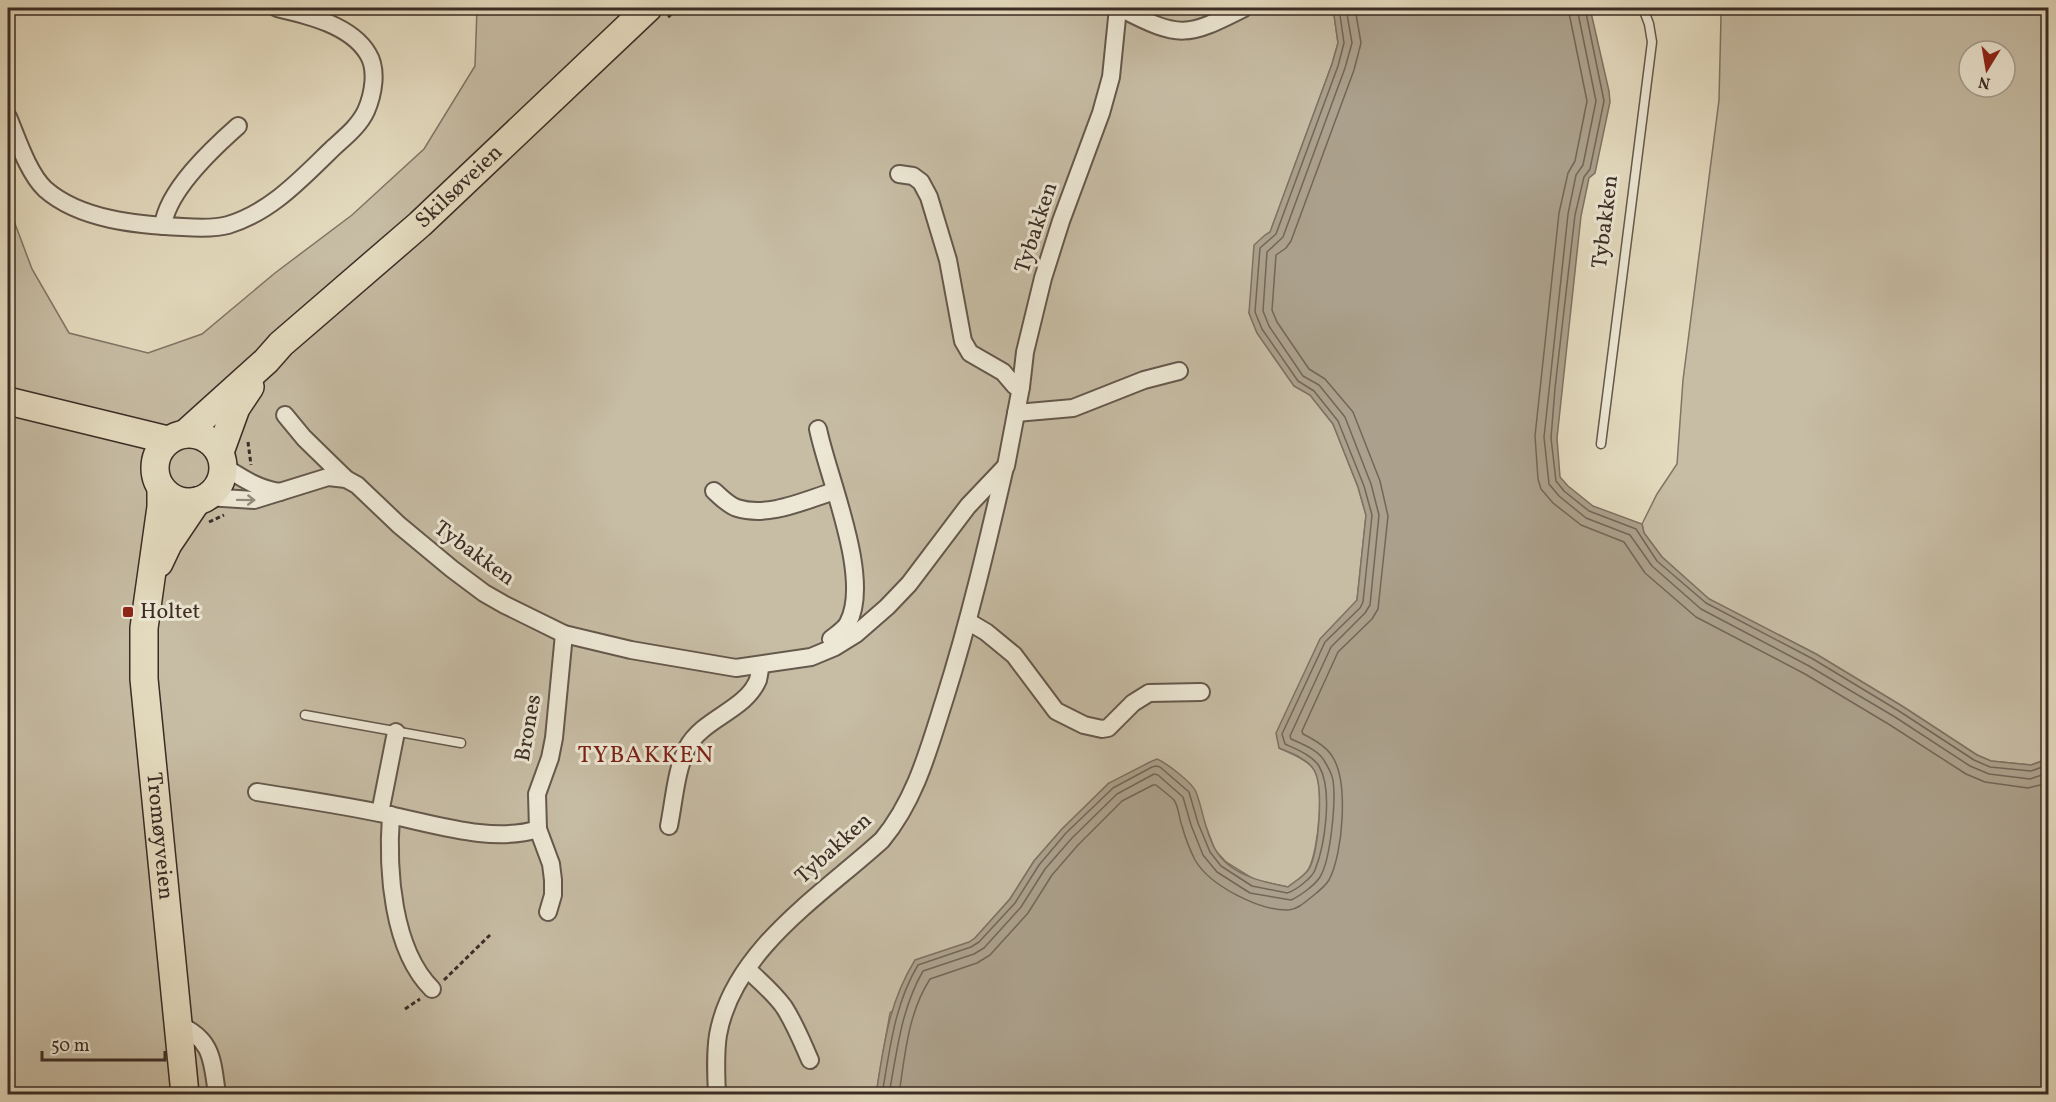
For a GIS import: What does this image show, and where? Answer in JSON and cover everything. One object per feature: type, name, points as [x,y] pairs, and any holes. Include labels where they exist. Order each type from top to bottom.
[{"type":"main road","name":"Skilsøveien","points":[[177,437],[420,224],[648,8]]},
{"type":"main road","name":"Skilsøveien","points":[[222,459],[236,408],[266,361]]},
{"type":"main road","points":[[8,400],[84,420],[177,437],[207,438],[222,459],[220,483],[209,509],[175,499],[158,478],[107,432],[84,420]]},
{"type":"main road","points":[[158,478],[158,452],[177,437]]},
{"type":"main road","name":"Tromøyveien","points":[[158,478],[161,507],[144,628],[144,679],[185,1095]]},
{"type":"main road","name":"Tromøyveien","points":[[152,578],[168,544],[209,509]]},
{"type":"street","points":[[8,117],[34,175],[45,189],[65,202],[102,218],[130,223],[197,228],[225,226],[252,216],[286,194],[357,125],[366,111],[374,82],[369,54],[359,42],[325,22],[277,8]]},
{"type":"street","points":[[1118,8],[1154,25],[1170,30],[1190,31],[1207,27],[1244,8]]},
{"type":"street","name":"Tybakken","points":[[717,1095],[716,1061],[719,1033],[727,1004],[747,969],[774,934],[882,840],[910,797],[926,758],[969,622],[1006,466],[1021,387],[1025,352],[1043,278],[1061,221],[1101,113],[1111,77],[1118,8]]},
{"type":"street","points":[[163,226],[164,216],[175,195],[205,155],[238,126]]},
{"type":"street","points":[[899,174],[913,176],[921,182],[928,197],[943,238],[966,347],[970,353],[1003,372],[1015,386],[1021,387]]},
{"type":"street","points":[[1016,413],[1073,408],[1144,380],[1179,371]]},
{"type":"street","name":"Tybakken","points":[[285,415],[304,438],[346,479],[357,485],[414,538],[484,593],[505,605],[564,634],[631,650],[736,668],[811,657],[835,647],[856,634],[909,584],[968,506],[1006,466]]},
{"type":"street","points":[[818,429],[824,456],[846,522],[855,580],[852,611],[848,625],[831,639],[835,647]]},
{"type":"street","points":[[222,459],[265,490],[283,492]]},
{"type":"street","points":[[209,509],[254,500],[328,477],[346,479]]},
{"type":"street","points":[[714,491],[730,505],[755,511],[785,507],[835,491]]},
{"type":"street","points":[[969,622],[986,632],[1014,655],[1056,711],[1084,725],[1108,728],[1133,703],[1149,693],[1201,692]]},
{"type":"street","name":"Brones","points":[[548,912],[553,895],[552,872],[538,830],[537,794],[550,758],[554,738],[564,634]]},
{"type":"street","points":[[669,826],[687,748],[700,732],[746,697],[758,680],[760,666]]},
{"type":"street","points":[[396,732],[386,814],[395,904],[402,932],[417,971],[432,990]]},
{"type":"street","points":[[257,792],[490,835],[522,834],[538,830]]},
{"type":"street","points":[[747,969],[784,1007],[810,1060]]},
{"type":"street","points":[[177,1024],[190,1029],[202,1040],[212,1056],[217,1095]]},
{"type":"lane","name":"Tybakken","points":[[1601,444],[1652,42],[1643,8]]},
{"type":"lane","points":[[304,715],[461,743]]},
{"type":"path","points":[[247,433],[253,473]]},
{"type":"path","points":[[405,1010],[432,990],[490,935]]},
{"type":"shaded area","points":[[477,8],[1333,8],[1338,43],[1270,233],[1249,313],[1257,333],[1294,386],[1310,395],[1333,424],[1358,487],[1366,515],[1357,600],[1279,748],[1309,764],[1316,775],[1319,787],[1318,833],[1312,859],[1305,874],[1288,887],[1255,880],[1226,862],[1215,850],[1204,821],[1109,783],[1062,829],[1034,861],[1010,899],[975,938],[890,1013],[876,1094],[8,1094],[8,205],[32,269],[69,333],[148,353],[202,334],[275,273],[352,215],[424,149],[475,66]]},
{"type":"shaded area","points":[[1718,8],[2048,8],[2048,759],[2031,765],[1991,761],[1977,755],[1816,654],[1709,599],[1662,557],[1644,533],[1642,524],[1657,494],[1677,464],[1683,380],[1719,100],[1721,17]]},
{"type":"water","points":[[1333,8],[1590,8],[1610,102],[1595,173],[1589,178],[1581,216],[1557,438],[1560,477],[1593,506],[1642,524],[1644,533],[1662,557],[1709,599],[1816,654],[1977,755],[1991,761],[2031,765],[2048,759],[2048,1094],[876,1094],[888,1025],[906,976],[915,960],[975,938],[1010,899],[1034,861],[1062,829],[1109,783],[1157,759],[1178,773],[1194,788],[1215,849],[1229,865],[1257,880],[1288,887],[1309,869],[1318,835],[1317,778],[1308,763],[1279,748],[1276,733],[1320,639],[1357,600],[1366,515],[1358,487],[1333,424],[1310,395],[1294,386],[1257,333],[1249,313],[1254,245],[1270,232],[1338,43]]},
{"type":"place","name":"Holtet","points":[[128,612]]},
{"type":"district","name":"TYBAKKEN","points":[[646,756]]}]
